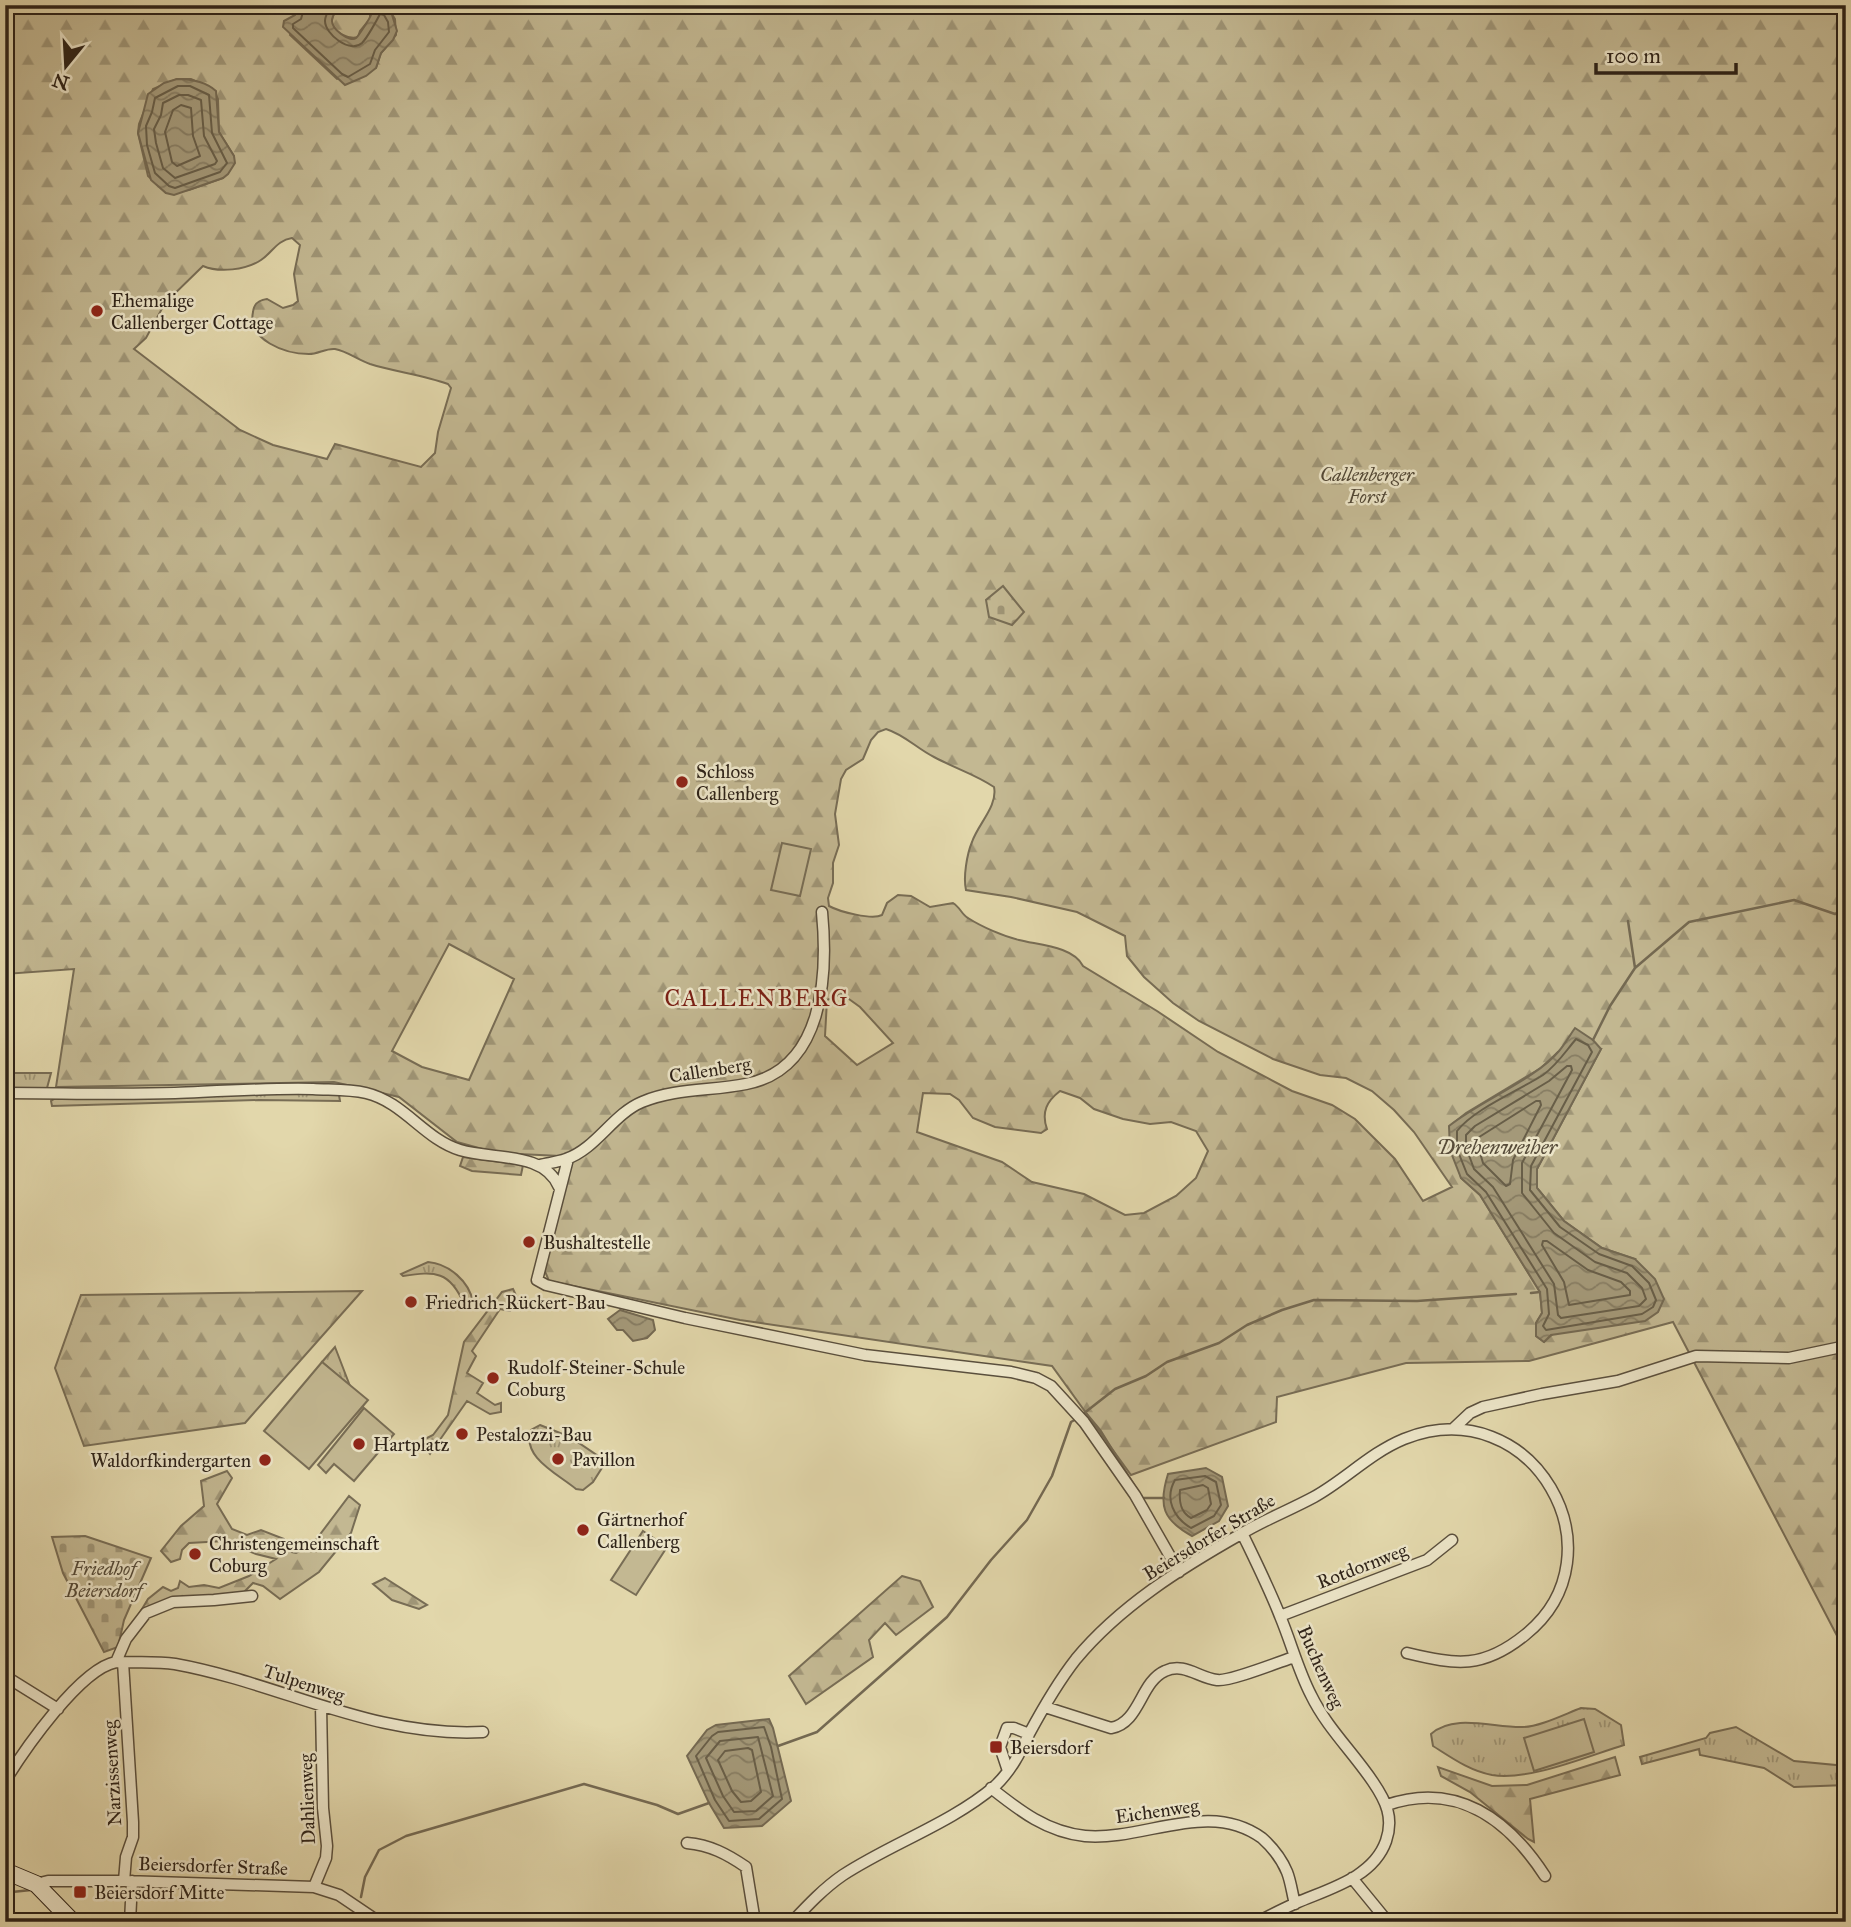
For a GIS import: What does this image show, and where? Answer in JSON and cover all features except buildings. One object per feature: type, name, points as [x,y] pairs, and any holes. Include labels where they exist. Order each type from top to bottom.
[{"type":"street","name":"Callenberg","points":[[568,1159],[641,1102],[684,1092],[747,1084],[768,1077],[785,1066],[798,1053],[809,1033],[822,985],[825,966],[822,912]]},
{"type":"street","points":[[5,1093],[122,1095],[302,1089],[364,1092],[397,1106],[436,1139],[457,1149],[540,1165],[568,1159],[537,1280],[546,1285],[685,1318],[864,1355],[1036,1378],[1051,1386],[1084,1422],[1135,1495],[1179,1572]]},
{"type":"street","points":[[540,1165],[549,1171],[559,1187]]},
{"type":"street","points":[[1453,1429],[1470,1413],[1483,1407],[1618,1381],[1696,1356],[1789,1358],[1846,1346]]},
{"type":"street","points":[[1407,1653],[1456,1663],[1474,1661],[1502,1651],[1527,1634],[1548,1611],[1556,1597],[1565,1566],[1566,1530],[1550,1484],[1542,1473],[1512,1447],[1495,1437],[1475,1431],[1453,1429]]},
{"type":"street","name":"Beiersdorfer Straße","points":[[792,1922],[841,1877],[992,1788],[1018,1758],[1045,1707],[1078,1657],[1133,1604],[1242,1533],[1316,1496],[1383,1449],[1430,1431],[1453,1429]]},
{"type":"street","name":"Buchenweg","points":[[1242,1533],[1280,1616],[1311,1697],[1328,1725],[1373,1782],[1387,1805]]},
{"type":"street","name":"Rotdornweg","points":[[1280,1616],[1427,1560],[1452,1540]]},
{"type":"street","points":[[5,1781],[58,1709],[93,1672],[105,1664],[120,1662],[126,1639],[146,1613],[173,1602],[252,1596]]},
{"type":"street","points":[[1045,1707],[1111,1728],[1117,1727],[1128,1719],[1148,1688],[1164,1671],[1184,1669],[1221,1681],[1294,1657]]},
{"type":"street","name":"Tulpenweg","points":[[120,1662],[174,1664],[388,1725],[450,1734],[483,1732]]},
{"type":"street","name":"Narzissenweg","points":[[120,1662],[133,1822],[133,1838],[126,1857],[130,1922]]},
{"type":"street","points":[[5,1676],[58,1709]]},
{"type":"street","name":"Dahlienweg","points":[[314,1887],[326,1858],[327,1846],[323,1808],[321,1706]]},
{"type":"street","points":[[1008,1771],[1000,1747],[1007,1728],[1029,1734]]},
{"type":"street","name":"Eichenweg","points":[[992,1788],[1024,1815],[1040,1824],[1083,1836],[1115,1836],[1199,1821],[1227,1822],[1249,1829],[1267,1842],[1278,1856],[1287,1872],[1295,1903]]},
{"type":"street","points":[[1258,1922],[1352,1878],[1374,1860],[1385,1843],[1390,1825],[1387,1805],[1419,1796],[1435,1796],[1473,1808],[1516,1837],[1545,1876]]},
{"type":"street","points":[[687,1843],[705,1845],[727,1854],[746,1867],[755,1922]]},
{"type":"street","points":[[5,1871],[36,1884],[73,1922]]},
{"type":"street","points":[[1352,1878],[1388,1922]]},
{"type":"street","name":"Beiersdorfer Straße","points":[[36,1884],[48,1881],[128,1881],[314,1887],[339,1895],[379,1922]]},
{"type":"green space","name":"Callenberger Forst","points":[[5,5],[299,5],[290,35],[337,79],[376,68],[381,53],[396,35],[395,19],[389,5],[1846,5],[1846,1653],[1673,1322],[1529,1361],[1406,1363],[1277,1397],[1276,1422],[1131,1475],[1052,1366],[740,1320],[549,1281],[544,1269],[563,1183],[560,1156],[497,1153],[457,1142],[399,1097],[334,1082],[56,1087],[74,969],[5,974]],"holes":[[[177,79],[191,79],[213,89],[218,99],[219,132],[234,156],[223,178],[189,190],[166,193],[148,176],[138,133],[153,89]],[[292,238],[300,245],[294,274],[298,301],[283,308],[267,299],[257,302],[253,312],[256,330],[270,344],[289,351],[309,354],[335,349],[370,364],[448,384],[451,388],[438,432],[435,453],[421,467],[335,444],[327,459],[273,445],[240,430],[134,349],[146,338],[165,303],[203,266],[224,270],[248,266],[261,260],[282,241]],[[886,729],[994,787],[993,801],[969,853],[965,872],[966,890],[1077,912],[1125,936],[1127,956],[1144,977],[1173,1003],[1199,1021],[1273,1059],[1320,1075],[1346,1078],[1372,1091],[1414,1132],[1452,1187],[1423,1201],[1395,1159],[1355,1119],[1332,1105],[1292,1091],[1218,1052],[1083,966],[1078,959],[1063,950],[993,931],[966,917],[953,903],[930,907],[911,896],[898,895],[887,903],[882,915],[871,917],[829,906],[833,863],[839,845],[835,814],[841,779],[846,770],[863,759],[871,740],[878,732]],[[449,944],[514,979],[469,1080],[422,1067],[392,1051]],[[842,994],[860,1007],[893,1043],[857,1065],[825,1036],[827,1000]],[[1601,1049],[1537,1169],[1537,1188],[1564,1221],[1602,1248],[1635,1259],[1544,1342],[1536,1336],[1536,1323],[1542,1313],[1540,1292],[1480,1195],[1461,1178],[1450,1126],[1466,1113],[1541,1068],[1558,1052]],[[1060,1091],[1080,1098],[1094,1109],[1123,1119],[1150,1124],[1171,1122],[1196,1131],[1208,1151],[1196,1178],[1176,1196],[1144,1213],[1125,1215],[1084,1194],[1032,1182],[1002,1162],[917,1132],[923,1093],[950,1094],[959,1100],[973,1118],[995,1127],[1041,1133],[1047,1129],[1045,1112]]]},
{"type":"green space","points":[[338,5],[359,5],[370,11],[370,19],[358,37],[343,35],[333,27],[332,18]]},
{"type":"green space","points":[[1003,586],[1024,612],[1012,625],[989,617],[986,600]]},
{"type":"green space","points":[[782,843],[811,849],[800,896],[771,890]]},
{"type":"green space","points":[[5,1073],[51,1073],[47,1088],[5,1089]]},
{"type":"green space","points":[[298,1093],[339,1095],[340,1101],[259,1100],[52,1106],[51,1101],[57,1097],[77,1099]]},
{"type":"green space","points":[[463,1157],[523,1165],[521,1175],[472,1171],[460,1166]]},
{"type":"green space","points":[[428,1262],[443,1266],[457,1275],[467,1287],[473,1302],[464,1304],[453,1285],[440,1276],[401,1274]]},
{"type":"green space","points":[[513,1289],[519,1302],[510,1311],[500,1309],[472,1351],[476,1356],[467,1373],[483,1383],[477,1393],[495,1405],[501,1403],[501,1412],[490,1414],[467,1401],[430,1454],[423,1446],[425,1439],[433,1435],[448,1415],[464,1342],[502,1292]]},
{"type":"green space","points":[[362,1291],[245,1423],[84,1446],[55,1368],[81,1295]]},
{"type":"green space","points":[[335,1347],[350,1386],[322,1362]]},
{"type":"green space","points":[[322,1362],[368,1400],[309,1469],[264,1431]]},
{"type":"green space","name":"Hartplatz","points":[[364,1408],[394,1434],[354,1481],[334,1464],[326,1473],[318,1465]]},
{"type":"green space","points":[[540,1425],[570,1437],[604,1460],[605,1463],[593,1482],[583,1490],[576,1489],[536,1457],[529,1440],[531,1430]]},
{"type":"green space","points":[[227,1471],[232,1478],[217,1504],[232,1529],[247,1535],[261,1530],[284,1539],[286,1551],[296,1553],[312,1545],[349,1496],[360,1505],[351,1533],[319,1572],[280,1599],[263,1586],[253,1583],[243,1593],[139,1614],[148,1599],[163,1587],[171,1591],[178,1588],[180,1581],[189,1587],[204,1585],[219,1588],[249,1576],[276,1559],[225,1541],[189,1543],[182,1550],[180,1559],[171,1562],[161,1551],[181,1526],[204,1506],[201,1481]]},
{"type":"green space","points":[[643,1531],[667,1547],[636,1595],[611,1580]]},
{"type":"green space","name":"Friedhof Beiersdorf","points":[[85,1536],[151,1558],[124,1620],[118,1647],[104,1652],[63,1573],[52,1537]]},
{"type":"green space","points":[[902,1576],[920,1581],[933,1607],[896,1635],[885,1623],[869,1640],[873,1657],[806,1704],[789,1676]]},
{"type":"green space","points":[[385,1578],[427,1605],[419,1609],[392,1600],[373,1584]]},
{"type":"green space","points":[[1581,1708],[1595,1709],[1621,1725],[1624,1745],[1541,1771],[1507,1776],[1492,1775],[1461,1764],[1433,1746],[1431,1734],[1451,1724],[1529,1726]]},
{"type":"green space","points":[[1584,1719],[1594,1752],[1534,1771],[1524,1738]]},
{"type":"green space","points":[[1736,1727],[1794,1761],[1846,1766],[1846,1785],[1794,1787],[1764,1768],[1700,1755],[1699,1749],[1642,1764],[1640,1757]]},
{"type":"green space","points":[[1615,1757],[1620,1775],[1530,1799],[1534,1842],[1470,1792],[1441,1776],[1438,1767],[1492,1786],[1527,1785]]},
{"type":"water","points":[[299,5],[338,5],[332,24],[341,34],[353,39],[371,15],[367,8],[359,5],[389,5],[397,31],[381,53],[376,68],[366,76],[345,85],[283,27],[284,21],[295,15]]},
{"type":"water","points":[[177,79],[198,81],[216,91],[219,132],[234,156],[235,163],[223,178],[174,195],[166,193],[151,180],[138,133],[148,94],[164,83]]},
{"type":"water","name":"Drehenweiher","points":[[1575,1028],[1601,1049],[1537,1169],[1537,1188],[1564,1221],[1602,1248],[1635,1259],[1655,1279],[1664,1299],[1658,1312],[1645,1321],[1551,1335],[1544,1342],[1536,1336],[1536,1323],[1542,1313],[1540,1292],[1480,1195],[1461,1178],[1450,1150],[1449,1126],[1549,1061]]},
{"type":"water","points":[[620,1310],[653,1320],[655,1330],[647,1338],[633,1341],[623,1330],[617,1330],[608,1319]]},
{"type":"water","points":[[1206,1468],[1222,1477],[1228,1506],[1219,1521],[1192,1536],[1175,1524],[1165,1511],[1165,1485],[1168,1474]]},
{"type":"water","points":[[769,1719],[791,1801],[762,1826],[724,1828],[687,1756],[707,1730],[716,1725]]},
{"type":"waterway","points":[[1593,1040],[1610,1006],[1635,968],[1689,922],[1794,900],[1835,914],[1846,909]]},
{"type":"waterway","points":[[1628,921],[1635,968]]},
{"type":"waterway","points":[[1531,1293],[1540,1292]]},
{"type":"waterway","points":[[1083,1414],[1115,1389],[1146,1376],[1167,1362],[1219,1343],[1247,1325],[1282,1310],[1314,1300],[1417,1301],[1516,1294]]},
{"type":"waterway","points":[[1085,1412],[1100,1430],[1137,1490]]},
{"type":"waterway","points":[[778,1746],[817,1732],[947,1617],[991,1560],[1027,1520],[1052,1476],[1071,1422],[1078,1418]]},
{"type":"waterway","points":[[1141,1495],[1142,1498],[1164,1498]]},
{"type":"waterway","points":[[361,1897],[365,1877],[379,1850],[406,1836],[584,1784],[657,1805],[678,1814],[709,1803]]},
{"type":"waterway","points":[[5,1896],[12,1892],[31,1890]]},
{"type":"place","name":"Ehemalige Callenberger Cottage","points":[[97,311]]},
{"type":"place","name":"Schloss Callenberg","points":[[682,782]]},
{"type":"place","name":"Bushaltestelle","points":[[529,1242]]},
{"type":"place","name":"Friedrich-Rückert-Bau","points":[[411,1302]]},
{"type":"place","name":"Rudolf-Steiner-Schule Coburg","points":[[493,1378]]},
{"type":"place","name":"Pestalozzi-Bau","points":[[462,1434]]},
{"type":"place","name":"Hartplatz","points":[[359,1444]]},
{"type":"place","name":"Pavillon","points":[[558,1459]]},
{"type":"place","name":"Waldorfkindergarten","points":[[265,1460]]},
{"type":"place","name":"Gärtnerhof Callenberg","points":[[583,1530]]},
{"type":"place","name":"Christengemeinschaft Coburg","points":[[195,1554]]},
{"type":"place","name":"Beiersdorf","points":[[996,1747]]},
{"type":"place","name":"Beiersdorf Mitte","points":[[80,1892]]},
{"type":"district","name":"CALLENBERG","points":[[757,998]]}]
